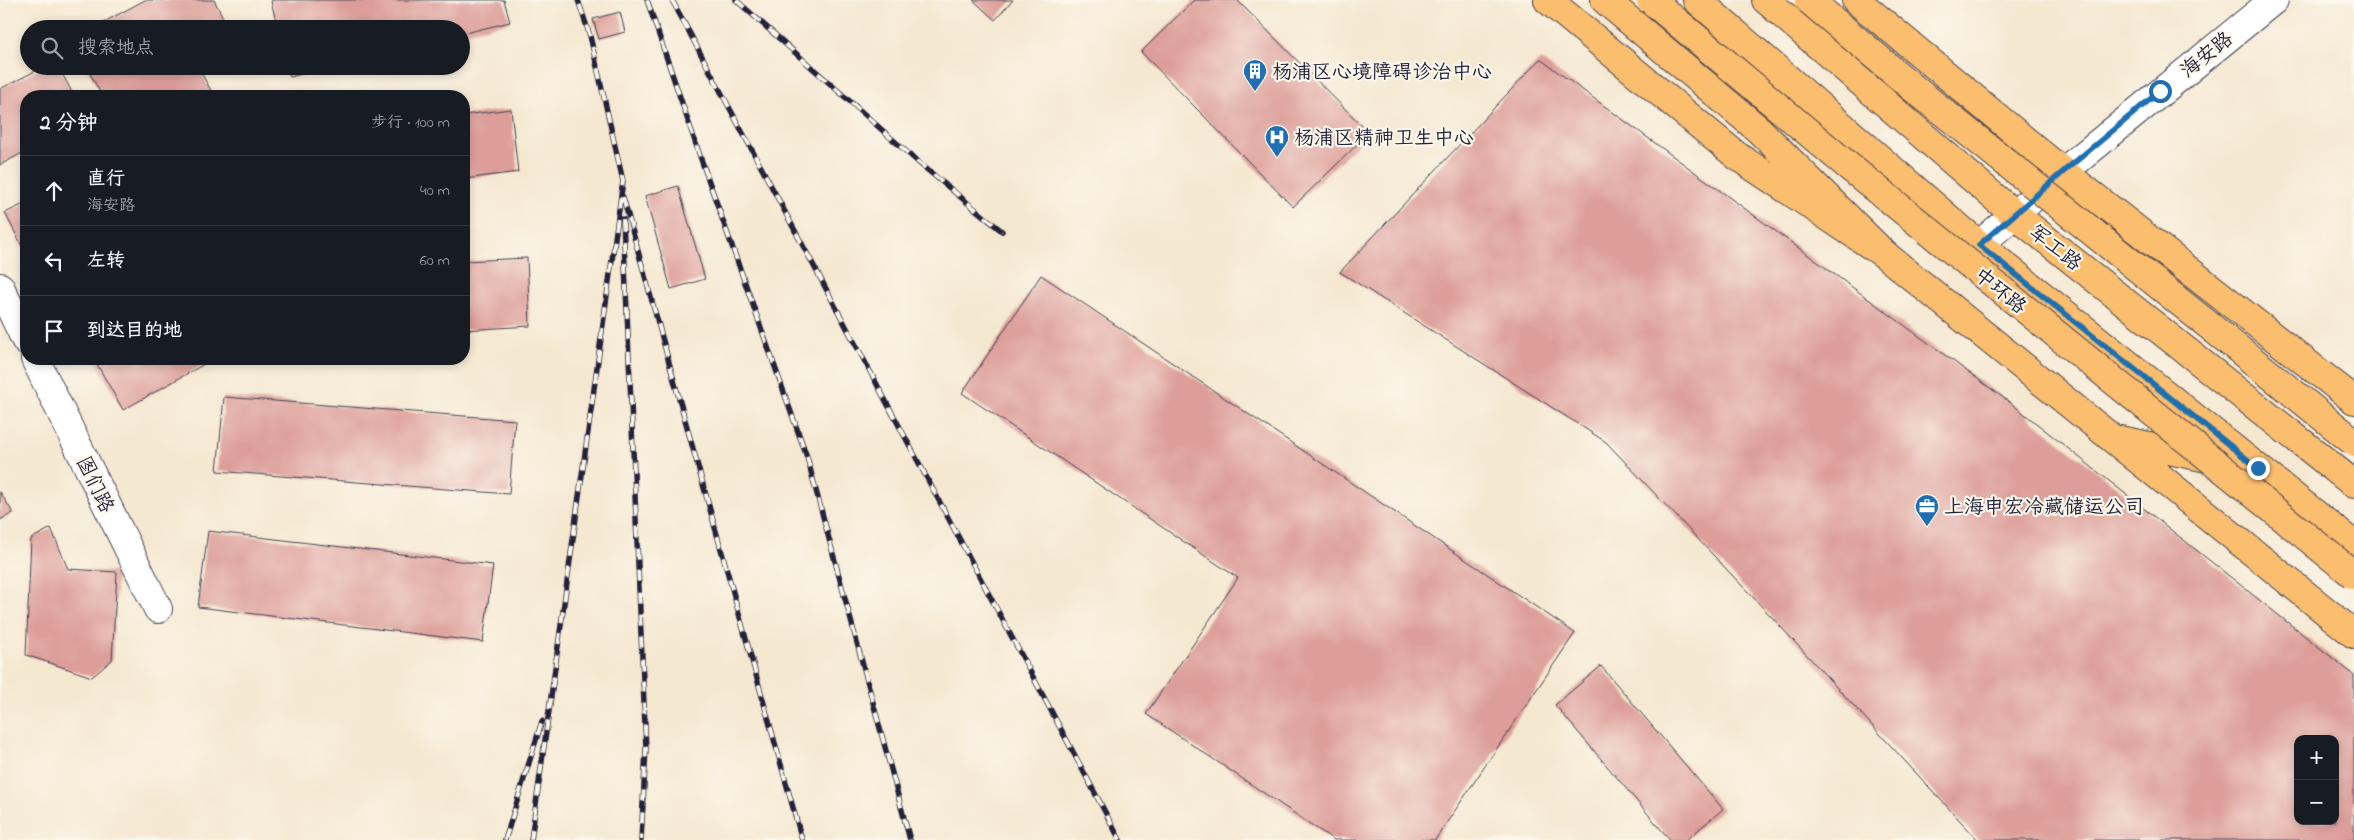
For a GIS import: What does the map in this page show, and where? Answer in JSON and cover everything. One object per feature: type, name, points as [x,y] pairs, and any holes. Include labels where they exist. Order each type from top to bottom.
[{"type":"main road","points":[[1548,0],[1737,156],[1884,254],[2354,634]]},
{"type":"main road","points":[[1605,0],[1759,130],[1884,254]]},
{"type":"main road","name":"中环路","points":[[1651,0],[1847,165],[2354,575]]},
{"type":"main road","points":[[1697,0],[1979,245],[2354,545]]},
{"type":"main road","name":"军工路","points":[[1766,0],[2014,214],[2354,484]]},
{"type":"main road","points":[[1809,0],[1912,87],[2354,442]]},
{"type":"main road","points":[[1856,0],[2063,172],[2354,400]]},
{"type":"main road","points":[[2116,440],[2258,468]]},
{"type":"street","name":"海安路","points":[[1979,245],[2063,172],[2274,0]]},
{"type":"street","points":[[0,287],[20,329]]},
{"type":"street","name":"图们路","points":[[38,365],[158,609]]},
{"type":"building","points":[[145,0],[214,0],[224,20],[108,20]]},
{"type":"building","points":[[504,0],[510,22],[470,32],[470,20],[276,20],[271,1]]},
{"type":"building","points":[[973,0],[1013,0],[995,20]]},
{"type":"building","name":"杨浦区心境障碍诊治中心","points":[[1194,0],[1237,0],[1369,133],[1293,207],[1141,52]]},
{"type":"building","points":[[620,12],[625,32],[599,39],[593,19]]},
{"type":"building","name":"上海申宏冷藏储运公司","points":[[1540,59],[2012,404],[2354,675],[2354,840],[1978,840],[1767,612],[1606,442],[1340,272]]},
{"type":"building","points":[[27,75],[63,75],[71,90],[20,90],[20,154],[0,165],[0,89]]},
{"type":"building","points":[[91,75],[202,75],[211,90],[99,90]]},
{"type":"building","points":[[511,109],[518,172],[470,178],[470,114]]},
{"type":"building","points":[[678,186],[705,279],[671,289],[645,196]]},
{"type":"building","points":[[20,206],[20,242],[5,213]]},
{"type":"building","points":[[527,258],[530,326],[470,330],[470,261]]},
{"type":"building","points":[[1041,275],[1575,633],[1435,840],[1334,840],[1146,714],[1238,578],[962,393]]},
{"type":"building","points":[[97,365],[202,365],[123,410]]},
{"type":"building","points":[[224,397],[515,420],[509,494],[217,471]]},
{"type":"building","points":[[0,492],[13,513],[0,520]]},
{"type":"building","points":[[51,528],[68,569],[117,572],[112,660],[92,677],[26,655],[31,539]]},
{"type":"building","points":[[208,531],[493,565],[483,642],[198,607]]},
{"type":"building","points":[[1601,666],[1723,809],[1686,840],[1670,840],[1555,705]]},
{"type":"railway","points":[[531,840],[623,181],[590,36],[578,0]]},
{"type":"railway","points":[[647,0],[701,159],[807,457],[910,840]]},
{"type":"railway","points":[[672,0],[1120,840]]},
{"type":"railway","points":[[736,0],[918,162],[1002,231]]},
{"type":"railway","points":[[623,197],[802,840]]},
{"type":"railway","points":[[623,219],[646,749],[641,840]]},
{"type":"railway","points":[[505,840],[542,721]]},
{"type":"place","name":"杨浦区心境障碍诊治中心","points":[[1255,92]]},
{"type":"place","name":"杨浦区精神卫生中心","points":[[1277,158]]},
{"type":"place","name":"上海申宏冷藏储运公司","points":[[1927,527]]},
{"type":"route","points":[[2160,91],[1979,245],[2258,468]]}]
